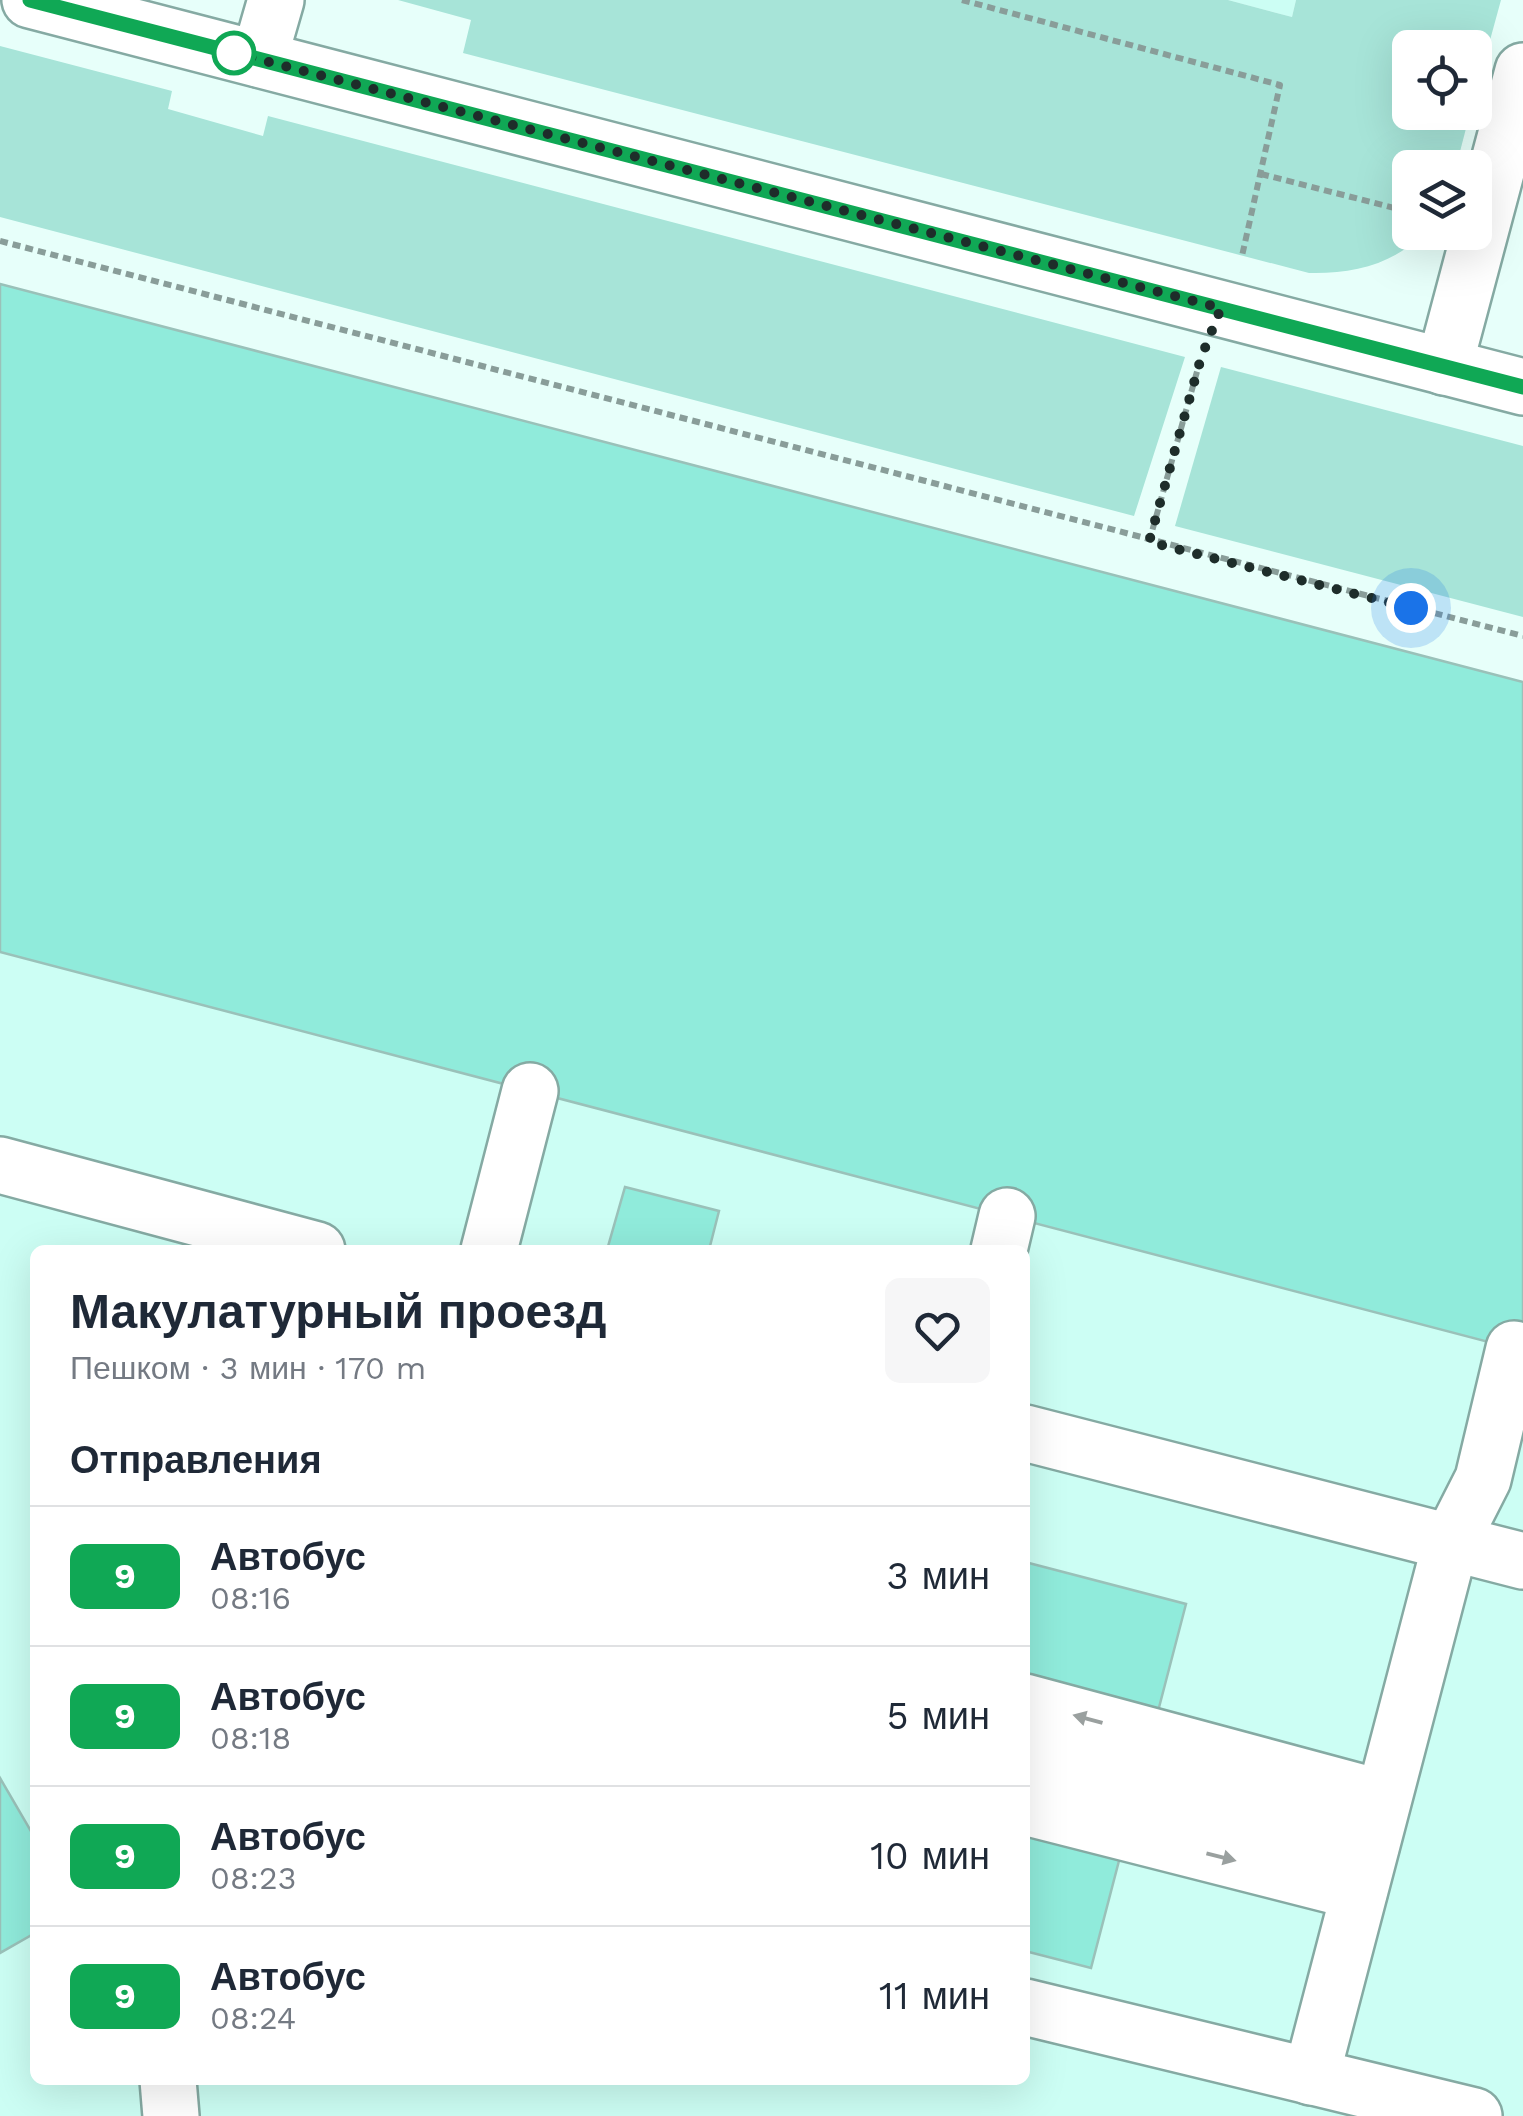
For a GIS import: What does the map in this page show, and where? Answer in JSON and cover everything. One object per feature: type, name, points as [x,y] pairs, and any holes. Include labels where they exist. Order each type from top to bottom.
[{"type":"street","points":[[30,0],[1523,387]]},
{"type":"street","points":[[260,59],[276,0]]},
{"type":"street","points":[[1444,366],[1523,71]]},
{"type":"street","points":[[490,1245],[530,1091]]},
{"type":"street","points":[[0,1165],[298,1245]]},
{"type":"street","points":[[1310,2077],[1451,1542],[1482,1479],[1514,1348]]},
{"type":"street","points":[[1030,1434],[1523,1560]]},
{"type":"street","points":[[1030,1704],[1371,1845]]},
{"type":"street","points":[[1030,1757],[1371,1845]]},
{"type":"street","points":[[1030,1808],[1371,1845]]},
{"type":"street","points":[[1030,2008],[1474,2116]]},
{"type":"street","points":[[168,2085],[171,2116]]},
{"type":"path","points":[[962,0],[1280,85],[1244,251],[1201,358],[1149,542]]},
{"type":"path","points":[[1261,174],[1392,207]]},
{"type":"path","points":[[0,241],[1523,636]]},
{"type":"shaded area","points":[[398,0],[1228,0],[1292,17],[1296,0],[1501,0],[1492,33],[1392,30],[1392,130],[1466,130],[1460,150],[1392,150],[1392,250],[1403,250],[1371,265],[1341,272],[1309,273],[463,53],[471,20]]},
{"type":"shaded area","points":[[1228,0],[1296,0],[1292,17]]},
{"type":"shaded area","points":[[0,46],[172,91],[168,109],[263,136],[268,116],[1185,357],[1134,516],[0,217]]},
{"type":"shaded area","points":[[0,284],[1523,682],[1523,2116],[0,2116]]},
{"type":"shaded area","points":[[1221,367],[1523,446],[1523,617],[1175,526]]},
{"type":"building","points":[[0,284],[1523,682],[1523,1351],[0,952]]},
{"type":"building","points":[[625,1187],[719,1211],[710,1245],[608,1245]]},
{"type":"building","points":[[1030,1563],[1186,1604],[1091,1968],[1030,1952]]},
{"type":"building","points":[[0,1778],[30,1829],[30,1936],[0,1953]]},
{"type":"bus line","name":"9","points":[[30,0],[1523,387]]},
{"type":"route","points":[[234,53],[1221,308],[1201,358],[1149,542],[1411,608]]}]
